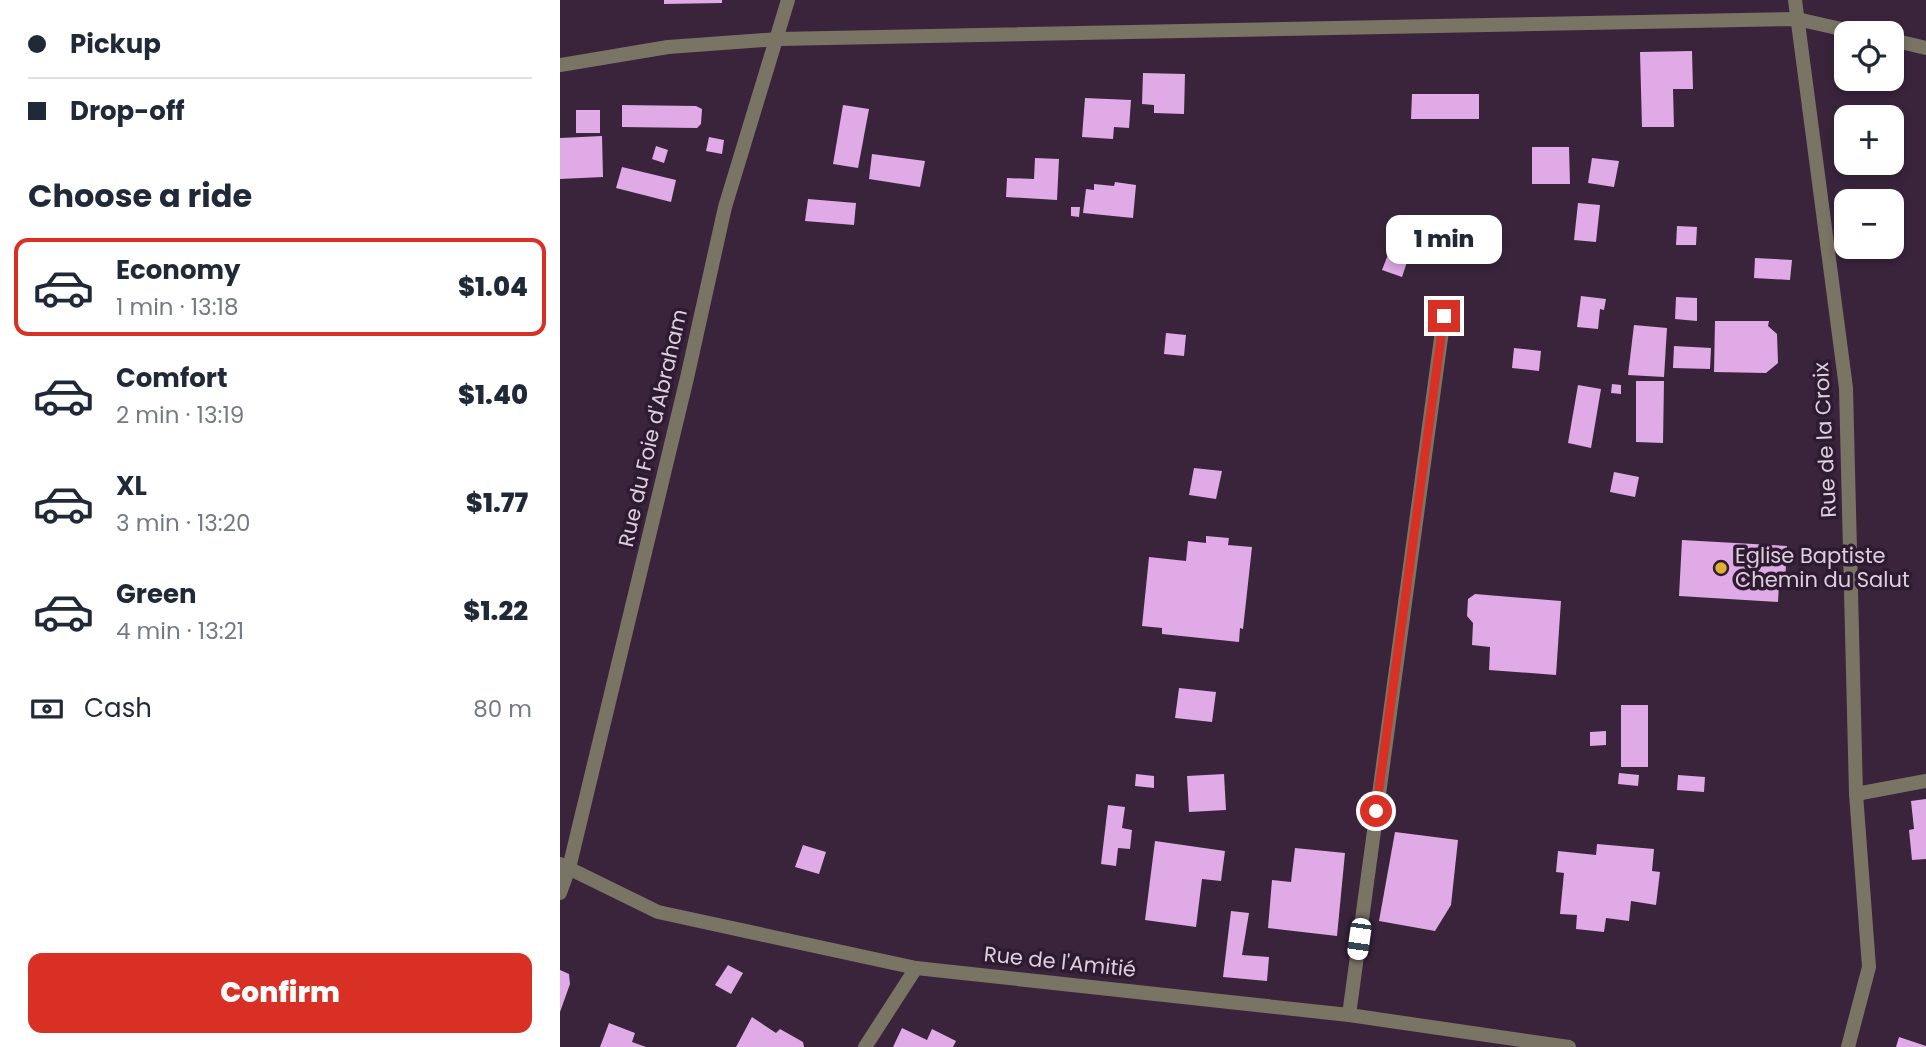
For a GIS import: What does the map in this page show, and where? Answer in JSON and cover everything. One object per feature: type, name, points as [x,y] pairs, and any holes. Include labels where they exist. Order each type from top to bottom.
[{"type":"street","name":"Rue du Foie d'Abraham","points":[[560,893],[564,866],[687,378],[724,207],[788,0]]},
{"type":"street","name":"Rue de la Croix","points":[[1795,0],[1846,388],[1856,794],[1869,967],[1848,1047]]},
{"type":"street","points":[[560,65],[668,47],[778,39],[1797,19],[1834,27]]},
{"type":"street","points":[[1904,43],[1926,48]]},
{"type":"street","points":[[1349,1015],[1444,316]]},
{"type":"street","points":[[1856,794],[1926,781]]},
{"type":"street","name":"Rue de l'Amitié","points":[[564,866],[658,912],[916,968],[1349,1015],[1569,1047]]},
{"type":"street","points":[[865,1047],[916,968]]},
{"type":"building","points":[[664,0],[722,0],[722,3],[664,4]]},
{"type":"building","points":[[1692,51],[1693,89],[1673,89],[1674,127],[1642,127],[1640,52]]},
{"type":"building","points":[[1143,73],[1185,74],[1184,114],[1154,113],[1154,105],[1142,104]]},
{"type":"building","points":[[1412,94],[1479,94],[1479,119],[1411,119]]},
{"type":"building","points":[[1085,98],[1131,100],[1129,128],[1114,127],[1113,139],[1082,137]]},
{"type":"building","points":[[622,105],[696,106],[702,109],[701,124],[697,128],[622,127]]},
{"type":"building","points":[[843,105],[869,109],[858,168],[833,164]]},
{"type":"building","points":[[576,110],[600,110],[600,133],[576,133]]},
{"type":"building","points":[[602,136],[603,177],[560,179],[560,138]]},
{"type":"building","points":[[709,137],[724,140],[722,154],[706,151]]},
{"type":"building","points":[[656,146],[668,150],[664,163],[652,159]]},
{"type":"building","points":[[1532,147],[1569,147],[1570,184],[1532,184]]},
{"type":"building","points":[[872,154],[925,161],[920,187],[869,179]]},
{"type":"building","points":[[1035,158],[1059,159],[1057,200],[1006,197],[1007,178],[1034,179]]},
{"type":"building","points":[[1592,158],[1619,161],[1614,187],[1588,183]]},
{"type":"building","points":[[622,167],[676,180],[671,202],[616,188]]},
{"type":"building","points":[[1115,182],[1136,185],[1133,218],[1083,213],[1086,189],[1094,190],[1094,184],[1114,186]]},
{"type":"building","points":[[808,199],[856,203],[854,225],[805,221]]},
{"type":"building","points":[[1578,203],[1600,205],[1596,242],[1574,240]]},
{"type":"building","points":[[1071,207],[1080,207],[1079,217],[1071,216]]},
{"type":"building","points":[[1677,226],[1697,227],[1696,245],[1676,245]]},
{"type":"building","points":[[1389,252],[1408,259],[1402,277],[1382,270]]},
{"type":"building","points":[[1755,258],[1792,260],[1790,280],[1754,278]]},
{"type":"building","points":[[1581,296],[1606,299],[1604,310],[1600,309],[1598,329],[1577,327]]},
{"type":"building","points":[[1676,297],[1697,298],[1697,321],[1675,319]]},
{"type":"building","points":[[1715,321],[1769,321],[1768,326],[1777,334],[1778,363],[1766,373],[1714,372]]},
{"type":"building","points":[[1634,325],[1667,328],[1664,377],[1628,375]]},
{"type":"building","points":[[1166,333],[1186,335],[1184,356],[1164,354]]},
{"type":"building","points":[[1674,346],[1711,348],[1710,369],[1673,368]]},
{"type":"building","points":[[1514,348],[1541,351],[1539,371],[1512,368]]},
{"type":"building","points":[[1636,381],[1664,381],[1663,443],[1636,442]]},
{"type":"building","points":[[1612,384],[1621,385],[1621,394],[1611,393]]},
{"type":"building","points":[[1578,385],[1601,389],[1591,448],[1568,443]]},
{"type":"building","points":[[1194,468],[1222,471],[1216,499],[1189,495]]},
{"type":"building","points":[[1614,472],[1639,477],[1635,497],[1610,492]]},
{"type":"building","points":[[1206,536],[1229,538],[1228,545],[1252,547],[1243,629],[1240,628],[1239,642],[1162,634],[1162,628],[1142,626],[1149,557],[1186,561],[1188,541],[1206,543]]},
{"type":"building","points":[[1682,540],[1787,546],[1785,584],[1779,584],[1778,602],[1679,596]]},
{"type":"building","points":[[1475,594],[1561,601],[1556,675],[1489,670],[1490,647],[1472,645],[1473,623],[1467,616],[1468,599]]},
{"type":"building","points":[[1179,688],[1216,692],[1212,722],[1175,718]]},
{"type":"building","points":[[1621,705],[1648,705],[1648,767],[1621,767]]},
{"type":"building","points":[[1606,731],[1606,745],[1590,746],[1590,732]]},
{"type":"building","points":[[1619,773],[1639,775],[1638,786],[1618,784]]},
{"type":"building","points":[[1136,774],[1154,776],[1154,788],[1135,786]]},
{"type":"building","points":[[1224,774],[1226,810],[1189,812],[1187,776]]},
{"type":"building","points":[[1678,775],[1705,777],[1704,792],[1677,790]]},
{"type":"building","points":[[1926,799],[1926,859],[1912,860],[1909,830],[1914,829],[1911,801]]},
{"type":"building","points":[[1108,805],[1125,807],[1122,828],[1132,830],[1130,849],[1118,848],[1116,866],[1101,864]]},
{"type":"building","points":[[1395,832],[1458,840],[1451,905],[1435,931],[1379,921]]},
{"type":"building","points":[[1155,841],[1225,851],[1221,881],[1202,879],[1196,927],[1145,920]]},
{"type":"building","points":[[1597,844],[1654,849],[1652,871],[1660,872],[1656,905],[1631,901],[1629,921],[1606,918],[1604,932],[1576,929],[1577,915],[1560,914],[1564,873],[1556,872],[1558,851],[1596,855]]},
{"type":"building","points":[[803,845],[826,852],[819,874],[795,867]]},
{"type":"building","points":[[1295,848],[1345,853],[1337,936],[1268,928],[1272,880],[1291,882]]},
{"type":"building","points":[[1231,911],[1249,913],[1242,955],[1269,957],[1267,981],[1223,977]]},
{"type":"building","points":[[728,965],[743,973],[731,994],[715,985]]},
{"type":"building","points":[[560,970],[569,974],[570,984],[560,1012]]},
{"type":"building","points":[[752,1017],[776,1033],[780,1029],[803,1042],[804,1047],[736,1047]]},
{"type":"building","points":[[609,1023],[635,1033],[632,1042],[646,1047],[600,1047]]},
{"type":"building","points":[[902,1028],[927,1040],[932,1029],[956,1041],[953,1047],[893,1047]]},
{"type":"building","points":[[1899,1037],[1926,1046],[1926,1047],[1896,1047]]},
{"type":"place","name":"Eglise Baptiste Chemin du Salut","points":[[1721,568]]},
{"type":"route","points":[[1376,811],[1444,316]]}]
